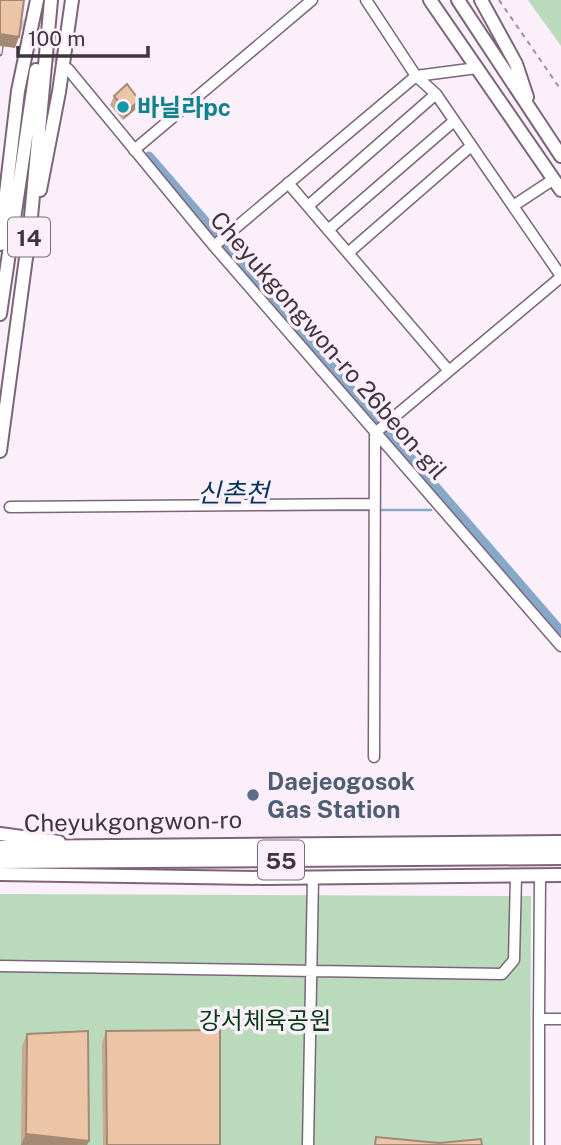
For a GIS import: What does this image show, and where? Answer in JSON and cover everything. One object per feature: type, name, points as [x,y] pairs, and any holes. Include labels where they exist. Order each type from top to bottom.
[{"type":"highway","name":"55","points":[[0,846],[561,841]]},
{"type":"highway","name":"55","points":[[0,861],[561,857]]},
{"type":"main road","points":[[0,244],[4,169],[37,0]]},
{"type":"main road","name":"14","points":[[0,451],[30,228],[51,0]]},
{"type":"main road","points":[[30,228],[60,92],[72,0]]},
{"type":"main road","points":[[430,0],[557,184]]},
{"type":"main road","points":[[458,0],[561,156]]},
{"type":"main road","points":[[481,0],[516,64],[534,117]]},
{"type":"main road","name":"14","points":[[0,314],[39,49],[48,22]]},
{"type":"main road","points":[[0,834],[66,843]]},
{"type":"main road","name":"Cheyukgongwon-ro","points":[[0,846],[66,843],[561,841]]},
{"type":"main road","points":[[0,874],[313,877],[561,875]]},
{"type":"main road","points":[[0,880],[93,876]]},
{"type":"street","points":[[134,150],[312,0]]},
{"type":"street","points":[[366,0],[416,76],[436,94],[561,276],[375,433],[374,757]]},
{"type":"street","points":[[214,246],[416,76],[477,68]]},
{"type":"street","name":"Cheyukgongwon-ro 26beon-gil","points":[[68,69],[214,246],[561,646]]},
{"type":"street","points":[[308,206],[436,94]]},
{"type":"street","points":[[328,230],[454,121]]},
{"type":"street","points":[[348,253],[471,146]]},
{"type":"street","points":[[288,183],[449,371]]},
{"type":"street","points":[[513,206],[557,184]]},
{"type":"street","points":[[10,507],[375,504]]},
{"type":"street","points":[[0,966],[502,974],[514,960],[516,876]]},
{"type":"street","points":[[539,1145],[540,876]]},
{"type":"street","points":[[308,1145],[313,877]]},
{"type":"street","points":[[539,1019],[561,1019]]},
{"type":"path","points":[[499,0],[561,90]]},
{"type":"green space","points":[[528,0],[561,0],[561,46]]},
{"type":"green space","name":"강서체육공원","points":[[0,894],[531,896],[530,1145],[0,1145]]},
{"type":"building","points":[[0,0],[24,0],[19,37],[0,34]]},
{"type":"building","points":[[127,84],[139,100],[127,112],[114,96]]},
{"type":"building","points":[[220,1030],[220,1145],[107,1145],[106,1031]]},
{"type":"building","points":[[88,1031],[89,1141],[26,1134],[27,1034]]},
{"type":"building","points":[[376,1137],[439,1143],[481,1139],[482,1145],[375,1145]]},
{"type":"waterway","points":[[149,156],[561,631]]},
{"type":"waterway","name":"신촌천","points":[[265,510],[371,510]]},
{"type":"waterway","name":"신촌천","points":[[377,510],[431,510]]},
{"type":"tunnel","points":[[0,1],[66,67]]},
{"type":"railway","points":[[0,54],[8,0]]},
{"type":"place","name":"바닐라pc","points":[[123,107]]},
{"type":"place","name":"Daejeogosok Gas Station","points":[[253,795]]}]
